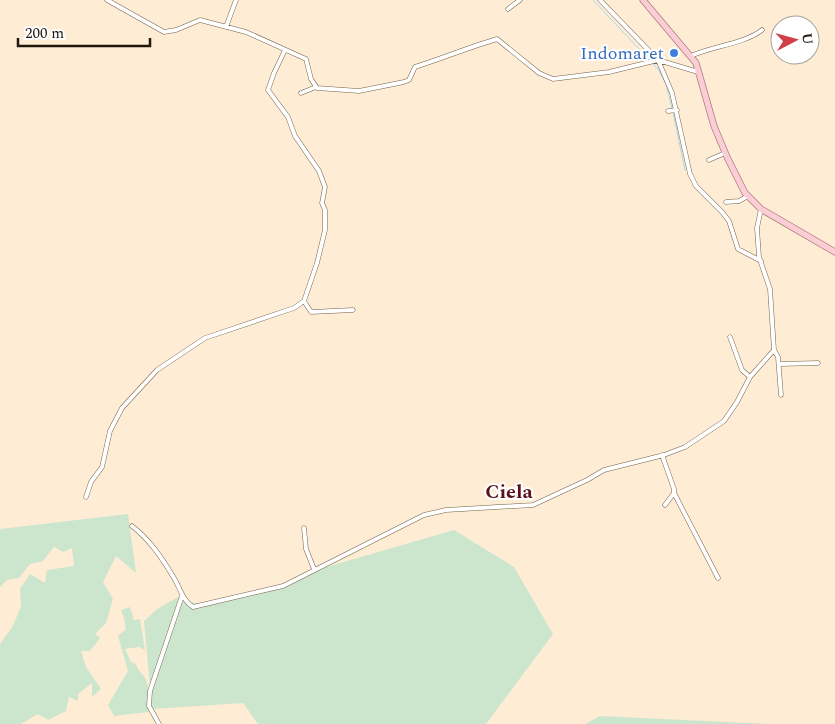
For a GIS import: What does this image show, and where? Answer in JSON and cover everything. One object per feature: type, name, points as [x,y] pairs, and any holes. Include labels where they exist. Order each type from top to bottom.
[{"type":"main road","points":[[644,0],[691,56],[725,153],[748,196],[761,209],[835,252]]},
{"type":"street","points":[[107,0],[164,32],[176,30],[191,22],[200,20],[246,32],[306,59],[316,87]]},
{"type":"street","points":[[226,27],[236,0]]},
{"type":"street","points":[[508,9],[520,0]]},
{"type":"street","points":[[600,0],[657,60],[672,93],[673,111],[690,174],[696,186],[729,221],[738,248],[760,259]]},
{"type":"street","points":[[691,56],[703,50],[722,47],[754,36],[762,30]]},
{"type":"street","points":[[301,93],[316,87],[359,91],[404,82],[408,80],[415,67],[456,54],[473,45],[484,45],[498,39],[539,72],[553,79],[609,72],[657,60],[698,72]]},
{"type":"street","points":[[86,497],[91,482],[102,468],[110,431],[122,408],[157,370],[204,338],[294,308],[304,301],[317,263],[325,230],[325,210],[322,203],[325,187],[319,171],[295,136],[288,117],[268,90],[285,50]]},
{"type":"street","points":[[709,160],[725,153]]},
{"type":"street","points":[[726,202],[741,201],[748,196]]},
{"type":"street","points":[[761,209],[757,228],[760,259],[770,289],[774,350],[778,355],[781,395]]},
{"type":"street","points":[[304,301],[310,312],[353,310]]},
{"type":"street","points":[[730,337],[742,370],[750,377]]},
{"type":"street","points":[[132,526],[149,541],[169,569],[182,596],[193,607],[276,589],[424,515],[446,510],[533,505],[604,470],[662,455],[697,440],[724,421],[733,410],[750,377],[774,350]]},
{"type":"street","points":[[779,364],[818,363]]},
{"type":"street","points":[[662,455],[673,484],[674,493],[718,578]]},
{"type":"street","points":[[666,505],[674,493]]},
{"type":"street","points":[[304,528],[306,549],[314,569]]},
{"type":"street","points":[[159,724],[149,706],[150,691],[182,596]]},
{"type":"green space","points":[[128,514],[136,573],[116,556],[103,582],[113,599],[106,623],[95,634],[100,638],[90,651],[81,651],[86,667],[101,689],[92,697],[92,683],[78,694],[78,701],[69,697],[66,711],[48,720],[38,714],[21,724],[0,724],[0,644],[13,626],[21,606],[20,589],[30,574],[45,583],[47,570],[74,566],[72,548],[63,552],[54,547],[43,561],[30,564],[19,578],[7,580],[0,587],[0,529]]},
{"type":"green space","points":[[454,530],[514,567],[553,634],[486,724],[258,724],[243,703],[152,709],[144,621],[157,609],[178,597],[203,606],[283,586],[323,568]]},
{"type":"green space","points":[[130,607],[134,620],[140,619],[145,650],[139,647],[125,649],[131,662],[136,664],[146,680],[149,692],[149,712],[114,716],[108,705],[128,671],[118,636],[126,629],[121,610]]},
{"type":"green space","points":[[600,716],[769,724],[585,724]]},
{"type":"waterway","points":[[593,0],[658,69],[666,84],[672,108]]},
{"type":"waterway","points":[[673,112],[685,170]]},
{"type":"place","name":"Indomaret","points":[[674,53]]},
{"type":"district","name":"Ciela","points":[[509,491]]}]
